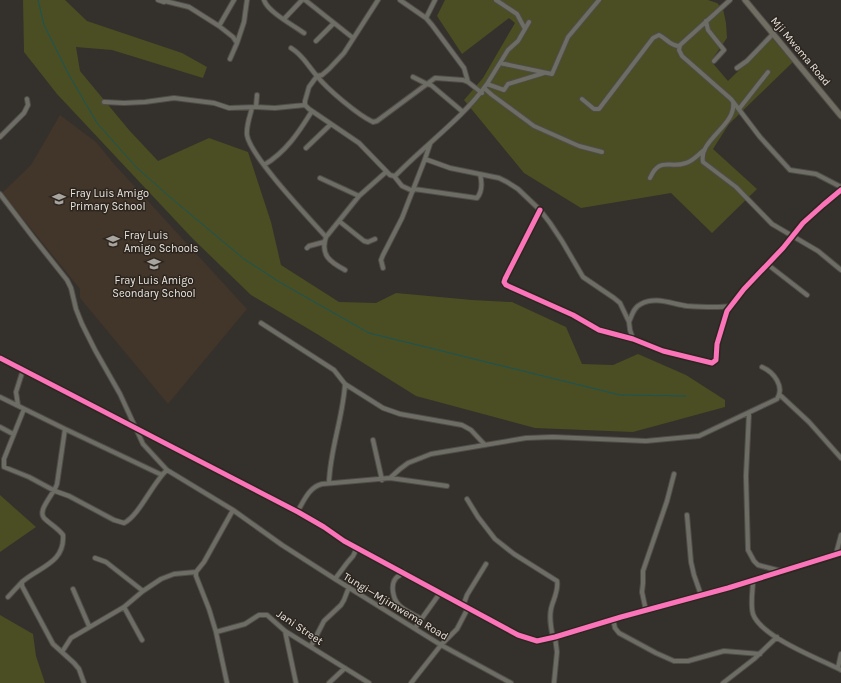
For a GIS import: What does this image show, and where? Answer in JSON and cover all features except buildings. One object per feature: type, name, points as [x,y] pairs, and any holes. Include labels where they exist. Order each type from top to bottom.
[{"type":"main road","name":"Mji Mwema Road","points":[[745,0],[841,116]]},
{"type":"street","points":[[158,0],[162,2],[165,0],[189,7],[230,34],[237,43]]},
{"type":"street","points":[[218,26],[234,0]]},
{"type":"street","points":[[230,59],[244,22],[247,0]]},
{"type":"street","points":[[264,0],[272,11],[304,33]]},
{"type":"street","points":[[284,19],[302,0]]},
{"type":"street","points":[[306,0],[353,38]]},
{"type":"street","points":[[378,0],[344,53],[329,69],[322,75],[317,76],[313,81],[306,92],[304,101],[305,105],[359,143],[386,172],[394,176],[402,186],[414,190],[477,198],[479,196],[482,183],[480,174]]},
{"type":"street","points":[[400,0],[426,18],[464,68],[468,82]]},
{"type":"street","points":[[426,18],[435,0]]},
{"type":"street","points":[[496,0],[517,14],[525,29]]},
{"type":"street","points":[[500,63],[544,73],[553,73],[568,36],[599,0]]},
{"type":"street","points":[[582,99],[594,108],[599,109],[639,55],[657,35],[661,36],[675,46],[680,45],[730,0]]},
{"type":"street","points":[[706,21],[708,30],[724,50],[714,61]]},
{"type":"street","points":[[394,176],[396,176],[482,92],[508,50],[518,41],[529,22]]},
{"type":"street","points":[[316,41],[334,23]]},
{"type":"street","points":[[737,68],[747,61],[773,34]]},
{"type":"street","points":[[680,45],[679,50],[682,56],[733,102],[760,137],[790,170],[816,174],[841,187]]},
{"type":"street","points":[[291,48],[302,56],[317,76],[346,103],[373,122],[377,121],[435,78],[468,82],[482,92]]},
{"type":"street","points":[[739,109],[768,72]]},
{"type":"street","points":[[486,86],[504,90],[508,84],[544,73]]},
{"type":"street","points":[[413,77],[431,85],[463,112]]},
{"type":"street","points":[[486,86],[492,95],[534,126],[580,146],[602,152]]},
{"type":"street","points":[[257,95],[247,128],[249,142],[264,165],[307,217],[326,236]]},
{"type":"street","points":[[104,102],[124,104],[174,98],[214,103],[229,108],[275,108],[305,105]]},
{"type":"street","points":[[0,137],[24,113],[28,105],[27,99]]},
{"type":"street","points":[[650,178],[653,171],[658,166],[668,164],[680,165],[686,163],[694,159],[704,150],[731,115],[734,106],[733,102]]},
{"type":"street","points":[[264,165],[271,161],[288,145],[312,111]]},
{"type":"street","points":[[306,148],[331,124]]},
{"type":"street","points":[[383,268],[383,255],[402,218],[414,190],[430,143]]},
{"type":"street","points":[[704,150],[702,155],[703,162],[736,187],[772,224],[818,251],[841,270]]},
{"type":"street","points":[[425,159],[450,168],[499,178],[518,189],[540,210],[562,241],[583,277],[620,303],[629,322],[633,339]]},
{"type":"street","points":[[345,270],[327,258],[324,248],[326,236],[359,196],[386,172]]},
{"type":"street","points":[[320,178],[359,196]]},
{"type":"street","points":[[540,210],[505,279],[504,282],[506,285],[573,315],[599,330],[633,339],[663,351],[712,363],[716,360],[717,344],[727,311],[744,289],[768,264],[803,223],[841,190]]},
{"type":"street","name":"Tungi—Mjimwema Road","points":[[0,194],[67,280],[71,288],[76,309],[82,324],[120,394],[134,427],[143,444],[167,470],[233,510],[275,540],[335,579],[442,645],[511,683]]},
{"type":"street","points":[[339,221],[364,240],[368,242],[375,239]]},
{"type":"street","points":[[307,248],[308,246],[324,242]]},
{"type":"street","points":[[768,264],[807,296]]},
{"type":"street","points":[[629,322],[636,307],[640,304],[651,301],[686,306],[731,306]]},
{"type":"street","points":[[261,323],[334,370],[345,384],[383,408],[396,413],[440,420],[467,427],[476,434],[485,445]]},
{"type":"street","points":[[0,357],[47,380],[49,383]]},
{"type":"street","points":[[0,357],[297,512],[324,527],[344,541],[404,572],[463,606],[528,639],[537,641],[554,637],[841,553]]},
{"type":"street","points":[[390,478],[400,469],[418,458],[431,454],[533,438],[553,437],[646,441],[699,436],[777,399],[780,395],[780,387],[772,372],[762,367]]},
{"type":"street","points":[[18,405],[16,392],[23,370]]},
{"type":"street","points":[[328,483],[332,455],[341,416],[345,384]]},
{"type":"street","points":[[780,395],[809,422],[841,458]]},
{"type":"street","points":[[0,397],[162,475]]},
{"type":"street","points":[[24,409],[3,462],[4,467],[69,496],[114,520],[124,523],[129,520],[167,470]]},
{"type":"street","points":[[749,413],[746,476],[748,550],[758,565],[781,571]]},
{"type":"street","points":[[0,427],[13,434]]},
{"type":"street","points":[[8,597],[22,582],[53,562],[63,543],[63,535],[61,532],[43,517],[42,514],[43,507],[55,491],[59,478],[65,429]]},
{"type":"street","points":[[373,440],[382,480]]},
{"type":"street","points":[[646,611],[642,592],[643,571],[667,501],[674,474]]},
{"type":"street","points":[[297,512],[314,486],[328,483],[382,480],[390,478],[447,486]]},
{"type":"street","points":[[467,499],[478,517],[500,543],[530,565],[551,576],[557,581],[558,585],[552,602],[550,615],[557,652],[554,683]]},
{"type":"street","points":[[227,683],[216,632],[196,576],[196,572],[204,562],[233,510]]},
{"type":"street","points":[[687,515],[691,562],[701,595]]},
{"type":"street","points":[[836,554],[841,535]]},
{"type":"street","points":[[335,579],[353,556],[357,548]]},
{"type":"street","points":[[95,558],[106,562],[143,591]]},
{"type":"street","points":[[463,606],[467,595],[486,564]]},
{"type":"street","points":[[62,652],[71,638],[89,626],[124,607],[143,591],[168,576],[179,573],[196,572]]},
{"type":"street","points":[[404,572],[396,578],[394,582],[393,592],[395,599],[398,604],[421,619]]},
{"type":"street","points":[[753,580],[752,604],[754,616],[762,627],[811,657],[840,669],[841,654]]},
{"type":"street","points":[[22,582],[23,590],[53,644],[79,669],[84,683]]},
{"type":"street","points":[[311,646],[324,621],[341,605],[349,587]]},
{"type":"street","points":[[73,588],[89,626]]},
{"type":"street","points":[[415,628],[440,592]]},
{"type":"street","points":[[124,607],[142,640]]},
{"type":"street","points":[[411,683],[457,629],[468,608]]},
{"type":"street","name":"Jani Street","points":[[216,632],[244,624],[263,614],[267,615],[285,630],[369,683]]},
{"type":"street","points":[[613,619],[615,628],[620,633],[674,661],[688,661],[724,651],[760,654]]},
{"type":"street","points":[[285,630],[296,683]]},
{"type":"street","points":[[723,683],[760,654],[777,637]]},
{"type":"street","points":[[329,683],[345,668]]},
{"type":"shaded area","name":"Fray Luis Amigo Schools","points":[[60,115],[96,142],[114,164],[247,309],[168,404],[80,298],[80,289],[2,193],[31,165]]},
{"type":"green space","points":[[23,0],[65,0],[87,21],[182,53],[207,67],[203,78],[112,50],[76,47],[80,71],[129,130],[158,161],[209,138],[248,152],[271,222],[281,265],[339,302],[376,303],[396,293],[512,302],[566,327],[582,364],[613,365],[638,354],[686,375],[725,400],[725,407],[633,432],[535,428],[416,396],[251,295],[193,239],[57,94],[24,52]]},
{"type":"green space","points":[[445,0],[708,0],[717,3],[723,9],[727,38],[711,61],[728,81],[772,38],[793,62],[729,124],[713,149],[757,189],[712,233],[671,193],[581,208],[524,173],[464,100],[483,78],[515,23],[509,18],[462,54],[437,16]]},
{"type":"green space","points":[[0,495],[36,527],[0,552]]},
{"type":"green space","points":[[0,615],[33,634],[36,656],[45,683],[0,683]]},
{"type":"waterway","points":[[38,0],[44,25],[69,75],[97,123],[136,167],[171,198],[244,259],[281,283],[369,333],[620,395],[686,396]]},
{"type":"cycle path","points":[[540,210],[505,279],[504,282],[506,285],[573,315],[599,330],[633,339],[663,351],[712,363],[716,360],[717,344],[727,311],[744,289],[783,248],[803,223],[841,190]]},
{"type":"cycle path","points":[[0,358],[298,512],[344,541],[518,635],[537,641],[728,588],[841,553]]},
{"type":"place","name":"Fray Luis Amigo Primary School","points":[[59,199]]},
{"type":"place","name":"Fray Luis Amigo Schools","points":[[113,241]]},
{"type":"place","name":"Fray Luis Amigo Seondary School","points":[[154,264]]}]
